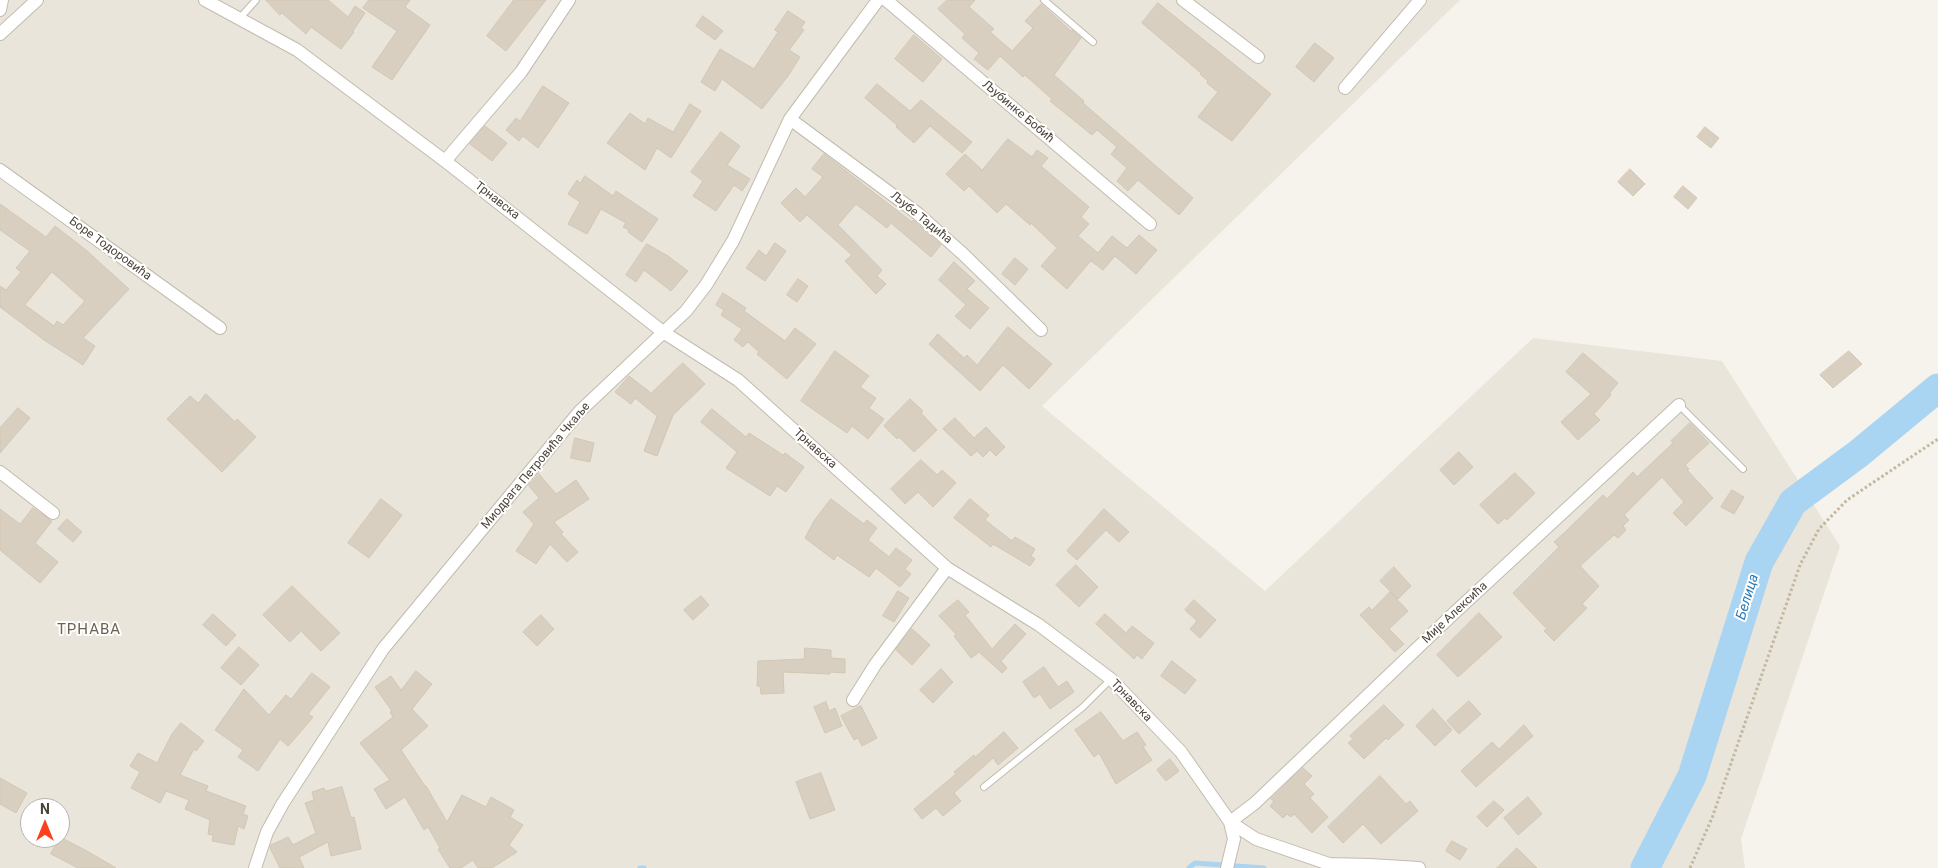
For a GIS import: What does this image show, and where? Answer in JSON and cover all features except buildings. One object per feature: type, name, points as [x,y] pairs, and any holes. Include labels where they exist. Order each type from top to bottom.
[{"type":"street","points":[[0,10],[2,0]]},
{"type":"street","points":[[0,34],[37,0]]},
{"type":"street","name":"Трнавска","points":[[205,0],[297,50],[445,160],[663,332],[738,380],[947,568],[1039,625],[1111,679],[1181,752],[1230,822],[1256,839],[1329,864],[1370,864],[1418,868]]},
{"type":"street","points":[[445,160],[521,72],[569,0]]},
{"type":"street","name":"Миодрага Петровића Чкаље","points":[[254,868],[267,832],[283,803],[383,649],[580,411],[686,311],[706,285],[733,241],[790,119],[878,0]]},
{"type":"street","name":"Љубинке Бобић","points":[[886,0],[1150,224]]},
{"type":"street","points":[[1183,0],[1258,57]]},
{"type":"street","points":[[1345,88],[1420,0]]},
{"type":"street","name":"Љубе Тадића","points":[[790,119],[917,213],[963,254],[1041,330]]},
{"type":"street","name":"Боре Тодоровића","points":[[0,170],[220,328]]},
{"type":"street","name":"Мије Алексића","points":[[1230,822],[1255,803],[1452,615],[1679,405]]},
{"type":"street","points":[[0,472],[53,513]]},
{"type":"street","points":[[853,700],[875,665],[947,568]]},
{"type":"street","points":[[1227,868],[1234,839],[1230,822]]},
{"type":"lane","points":[[239,19],[256,0]]},
{"type":"lane","points":[[1044,0],[1093,42]]},
{"type":"lane","points":[[1679,405],[1743,469]]},
{"type":"lane","points":[[984,786],[1083,707],[1111,679]]},
{"type":"path","points":[[1690,868],[1712,818],[1800,565],[1819,529],[1847,500],[1938,439]]},
{"type":"shaded area","points":[[0,0],[1460,0],[1042,406],[1265,591],[1533,338],[1722,361],[1840,546],[1741,839],[1745,868],[0,868]]},
{"type":"waterway","name":"Белица","points":[[1645,868],[1692,776],[1759,562],[1793,502],[1858,454],[1938,388]]},
{"type":"waterway","points":[[1189,868],[1195,863],[1264,868]]},
{"type":"district","name":"ТРНАВА","points":[[89,630]]}]
